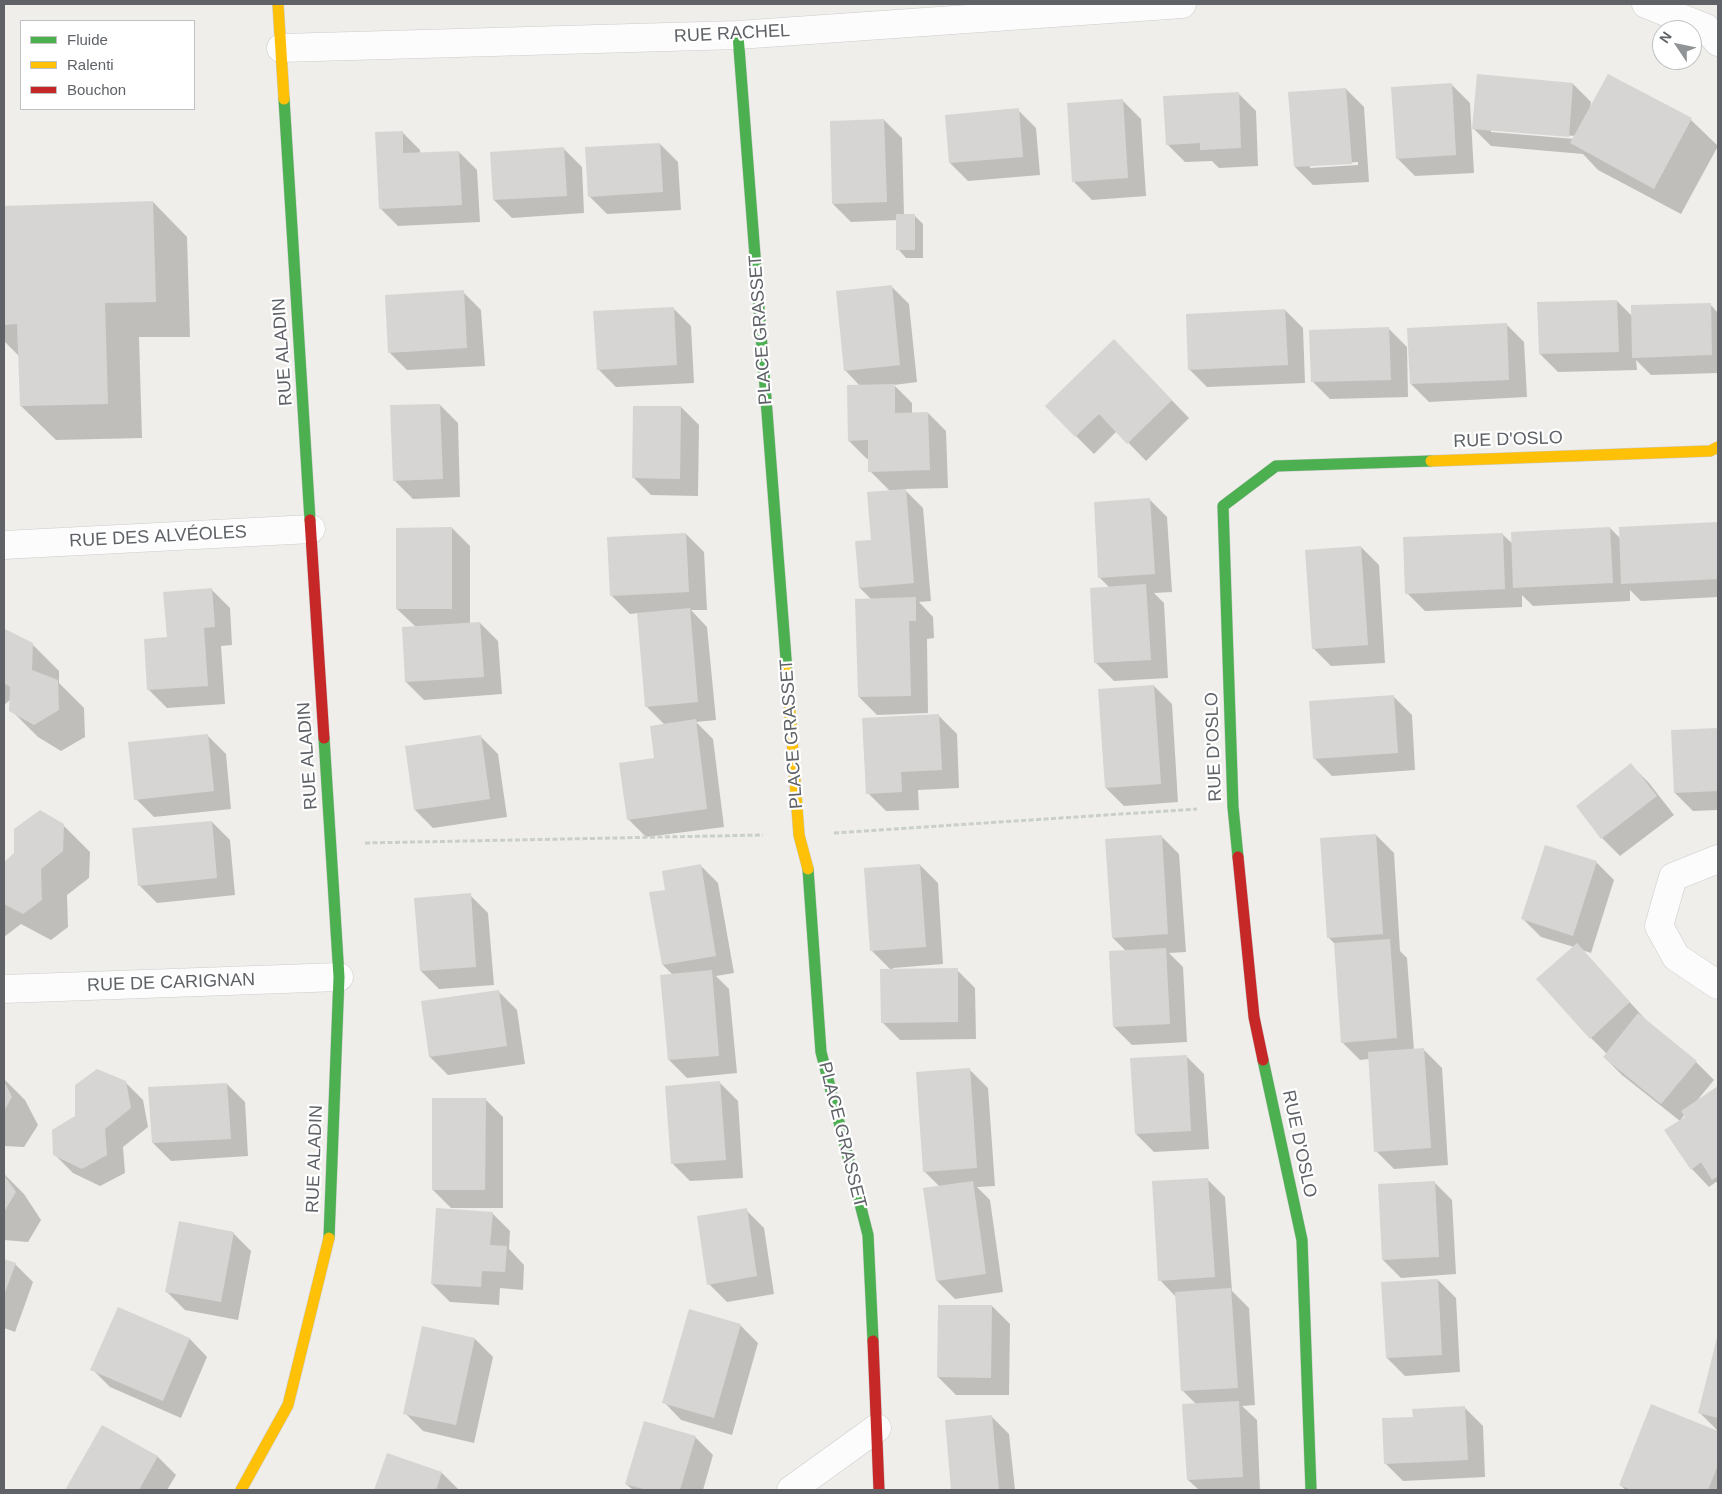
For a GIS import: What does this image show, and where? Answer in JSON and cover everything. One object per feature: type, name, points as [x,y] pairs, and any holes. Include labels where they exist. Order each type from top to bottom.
[{"type":"street","name":"RUE ALADIN","points":[[241,1490],[288,1405],[329,1244],[339,977],[278,4]]},
{"type":"street","name":"RUE RACHEL","points":[[281,48],[738,35],[1182,4]]},
{"type":"street","points":[[1646,4],[1706,28],[1718,42]]},
{"type":"street","name":"PLACE GRASSET","points":[[738,35],[800,835],[808,866],[821,1052],[868,1235],[879,1490]]},
{"type":"street","name":"RUE D'OSLO","points":[[1311,1490],[1302,1240],[1254,1017],[1233,807],[1223,506],[1276,466],[1710,451],[1718,447]]},
{"type":"street","name":"RUE DES ALVÉOLES","points":[[4,545],[311,529]]},
{"type":"street","points":[[1718,860],[1672,877],[1659,926],[1676,957],[1718,985]]},
{"type":"street","name":"RUE DE CARIGNAN","points":[[4,989],[339,977]]},
{"type":"street","points":[[791,1490],[877,1428]]},
{"type":"building","points":[[1477,74],[1573,83],[1569,137],[1472,129]]},
{"type":"building","points":[[1608,74],[1692,118],[1654,189],[1570,143]]},
{"type":"building","points":[[1452,83],[1456,155],[1396,159],[1391,87]]},
{"type":"building","points":[[1346,88],[1352,164],[1294,167],[1288,92]]},
{"type":"building","points":[[1239,92],[1241,148],[1200,150],[1200,143],[1166,145],[1163,96]]},
{"type":"building","points":[[1123,99],[1128,178],[1072,182],[1067,103]]},
{"type":"building","points":[[1019,108],[1023,157],[949,163],[945,115]]},
{"type":"building","points":[[884,119],[887,202],[832,204],[830,121]]},
{"type":"building","points":[[403,131],[403,153],[459,151],[462,205],[379,209],[375,132]]},
{"type":"building","points":[[660,143],[663,192],[588,197],[585,147]]},
{"type":"building","points":[[564,147],[567,196],[493,200],[490,152]]},
{"type":"building","points":[[153,201],[156,302],[105,303],[108,404],[20,406],[17,324],[4,325],[4,206]]},
{"type":"building","points":[[896,214],[915,214],[915,250],[896,250]]},
{"type":"building","points":[[892,285],[900,365],[844,371],[836,291]]},
{"type":"building","points":[[464,290],[467,348],[388,353],[385,295]]},
{"type":"building","points":[[1617,300],[1619,352],[1539,354],[1537,302]]},
{"type":"building","points":[[1711,303],[1712,355],[1632,358],[1631,305]]},
{"type":"building","points":[[674,307],[677,365],[597,370],[593,311]]},
{"type":"building","points":[[1285,309],[1288,365],[1188,370],[1186,314]]},
{"type":"building","points":[[1507,323],[1509,380],[1410,384],[1407,328]]},
{"type":"building","points":[[1389,327],[1391,380],[1311,382],[1309,330]]},
{"type":"building","points":[[1114,339],[1172,400],[1127,444],[1099,414],[1075,437],[1045,406]]},
{"type":"building","points":[[895,384],[895,413],[928,412],[930,470],[868,472],[868,440],[848,441],[847,385]]},
{"type":"building","points":[[440,404],[443,479],[393,481],[390,405]]},
{"type":"building","points":[[633,406],[681,406],[680,479],[632,478]]},
{"type":"building","points":[[906,489],[914,583],[859,588],[855,541],[871,540],[867,492]]},
{"type":"building","points":[[1150,498],[1155,574],[1098,578],[1094,502]]},
{"type":"building","points":[[1718,522],[1718,579],[1621,584],[1619,527]]},
{"type":"building","points":[[452,527],[452,609],[396,609],[396,528]]},
{"type":"building","points":[[1610,527],[1613,583],[1513,588],[1511,532]]},
{"type":"building","points":[[686,533],[689,592],[610,596],[607,537]]},
{"type":"building","points":[[1503,533],[1505,589],[1405,594],[1403,537]]},
{"type":"building","points":[[1361,546],[1368,645],[1312,649],[1305,550]]},
{"type":"building","points":[[1146,584],[1151,660],[1094,663],[1090,588]]},
{"type":"building","points":[[212,588],[215,627],[204,628],[208,686],[147,690],[144,639],[167,637],[163,592]]},
{"type":"building","points":[[916,597],[916,621],[909,621],[911,696],[858,697],[855,599]]},
{"type":"building","points":[[690,608],[698,702],[645,707],[637,613]]},
{"type":"building","points":[[480,622],[484,677],[405,682],[402,627]]},
{"type":"building","points":[[5,629],[33,643],[32,670],[58,680],[59,710],[34,725],[9,711],[10,687],[4,683]]},
{"type":"building","points":[[1154,685],[1161,784],[1105,788],[1098,689]]},
{"type":"building","points":[[1394,695],[1398,753],[1313,759],[1309,701]]},
{"type":"building","points":[[939,714],[942,770],[901,772],[902,792],[866,794],[862,718]]},
{"type":"building","points":[[696,719],[707,809],[627,820],[619,763],[654,758],[650,726]]},
{"type":"building","points":[[1718,728],[1718,791],[1674,793],[1671,730]]},
{"type":"building","points":[[208,734],[214,791],[134,800],[128,742]]},
{"type":"building","points":[[481,735],[490,799],[414,810],[405,746]]},
{"type":"building","points":[[1631,763],[1657,796],[1601,839],[1576,806]]},
{"type":"building","points":[[40,810],[64,824],[63,851],[41,869],[42,900],[23,914],[4,904],[4,862],[14,853],[14,829]]},
{"type":"building","points":[[212,821],[217,878],[138,886],[132,828]]},
{"type":"building","points":[[1376,834],[1383,934],[1327,938],[1320,838]]},
{"type":"building","points":[[1162,835],[1168,934],[1112,938],[1105,839]]},
{"type":"building","points":[[1545,845],[1597,861],[1573,936],[1521,919]]},
{"type":"building","points":[[701,864],[716,956],[662,965],[649,892],[665,890],[662,871]]},
{"type":"building","points":[[920,864],[926,947],[870,951],[864,868]]},
{"type":"building","points":[[471,893],[476,967],[420,971],[414,898]]},
{"type":"building","points":[[1390,939],[1397,1038],[1341,1043],[1334,943]]},
{"type":"building","points":[[1577,943],[1630,1002],[1590,1039],[1536,979]]},
{"type":"building","points":[[1166,948],[1170,1024],[1113,1027],[1109,951]]},
{"type":"building","points":[[958,968],[958,1022],[881,1023],[880,969]]},
{"type":"building","points":[[712,970],[719,1056],[668,1060],[660,975]]},
{"type":"building","points":[[499,990],[507,1046],[429,1057],[421,1001]]},
{"type":"building","points":[[1638,1013],[1697,1061],[1661,1104],[1603,1057]]},
{"type":"building","points":[[1424,1048],[1431,1148],[1374,1152],[1368,1052]]},
{"type":"building","points":[[1187,1055],[1191,1131],[1135,1134],[1130,1058]]},
{"type":"building","points":[[970,1068],[977,1168],[923,1172],[916,1072]]},
{"type":"building","points":[[97,1069],[126,1081],[131,1108],[105,1129],[107,1155],[82,1169],[53,1155],[52,1130],[75,1116],[75,1085]]},
{"type":"building","points":[[4,1081],[12,1097],[4,1111]]},
{"type":"building","points":[[720,1081],[726,1160],[671,1164],[665,1086]]},
{"type":"building","points":[[227,1083],[231,1139],[152,1143],[148,1087]]},
{"type":"building","points":[[1718,1086],[1718,1176],[1712,1180],[1701,1162],[1691,1170],[1664,1130],[1685,1117],[1681,1111]]},
{"type":"building","points":[[432,1098],[486,1098],[485,1190],[432,1190]]},
{"type":"building","points":[[4,1175],[16,1192],[4,1212]]},
{"type":"building","points":[[1208,1178],[1215,1277],[1158,1281],[1152,1181]]},
{"type":"building","points":[[973,1181],[986,1274],[936,1281],[923,1188]]},
{"type":"building","points":[[1435,1181],[1439,1257],[1382,1260],[1378,1184]]},
{"type":"building","points":[[436,1208],[493,1212],[490,1245],[507,1246],[505,1272],[482,1271],[481,1287],[431,1284]]},
{"type":"building","points":[[747,1208],[757,1276],[707,1285],[697,1216]]},
{"type":"building","points":[[179,1221],[234,1232],[221,1302],[165,1292]]},
{"type":"building","points":[[4,1259],[16,1263],[4,1295]]},
{"type":"building","points":[[1438,1279],[1442,1355],[1386,1358],[1381,1282]]},
{"type":"building","points":[[1231,1288],[1238,1388],[1181,1391],[1175,1292]]},
{"type":"building","points":[[938,1305],[992,1305],[991,1378],[937,1377]]},
{"type":"building","points":[[118,1307],[190,1338],[163,1401],[90,1370]]},
{"type":"building","points":[[689,1309],[741,1324],[714,1418],[662,1403]]},
{"type":"building","points":[[422,1326],[475,1338],[456,1425],[403,1414]]},
{"type":"building","points":[[1718,1338],[1718,1418],[1698,1413]]},
{"type":"building","points":[[1239,1401],[1243,1477],[1187,1480],[1182,1404]]},
{"type":"building","points":[[1651,1404],[1718,1431],[1718,1465],[1708,1490],[1632,1490],[1619,1485]]},
{"type":"building","points":[[1465,1406],[1468,1460],[1384,1464],[1382,1418],[1413,1417],[1412,1409]]},
{"type":"building","points":[[992,1415],[999,1490],[951,1490],[945,1420]]},
{"type":"building","points":[[644,1421],[696,1436],[680,1490],[647,1490],[625,1484]]},
{"type":"building","points":[[102,1425],[158,1456],[139,1490],[65,1490]]},
{"type":"building","points":[[387,1453],[442,1472],[436,1490],[374,1490]]},
{"type":"traffic: fast","points":[[738,35],[787,672]]},
{"type":"traffic: fast","points":[[284,99],[310,520]]},
{"type":"traffic: fast","points":[[1238,857],[1233,807],[1223,506],[1276,466],[1431,461]]},
{"type":"traffic: fast","points":[[324,738],[339,977],[329,1238]]},
{"type":"traffic: fast","points":[[808,869],[821,1052],[868,1235],[873,1341]]},
{"type":"traffic: fast","points":[[1263,1060],[1302,1240],[1311,1490]]},
{"type":"traffic: slow","points":[[278,4],[284,99]]},
{"type":"traffic: slow","points":[[1431,461],[1710,451],[1718,447]]},
{"type":"traffic: slow","points":[[787,672],[799,835],[808,869]]},
{"type":"traffic: slow","points":[[241,1490],[288,1405],[329,1238]]},
{"type":"traffic: jam","points":[[310,520],[324,738]]},
{"type":"traffic: jam","points":[[1238,857],[1254,1017],[1263,1060]]},
{"type":"traffic: jam","points":[[873,1341],[879,1490]]}]
